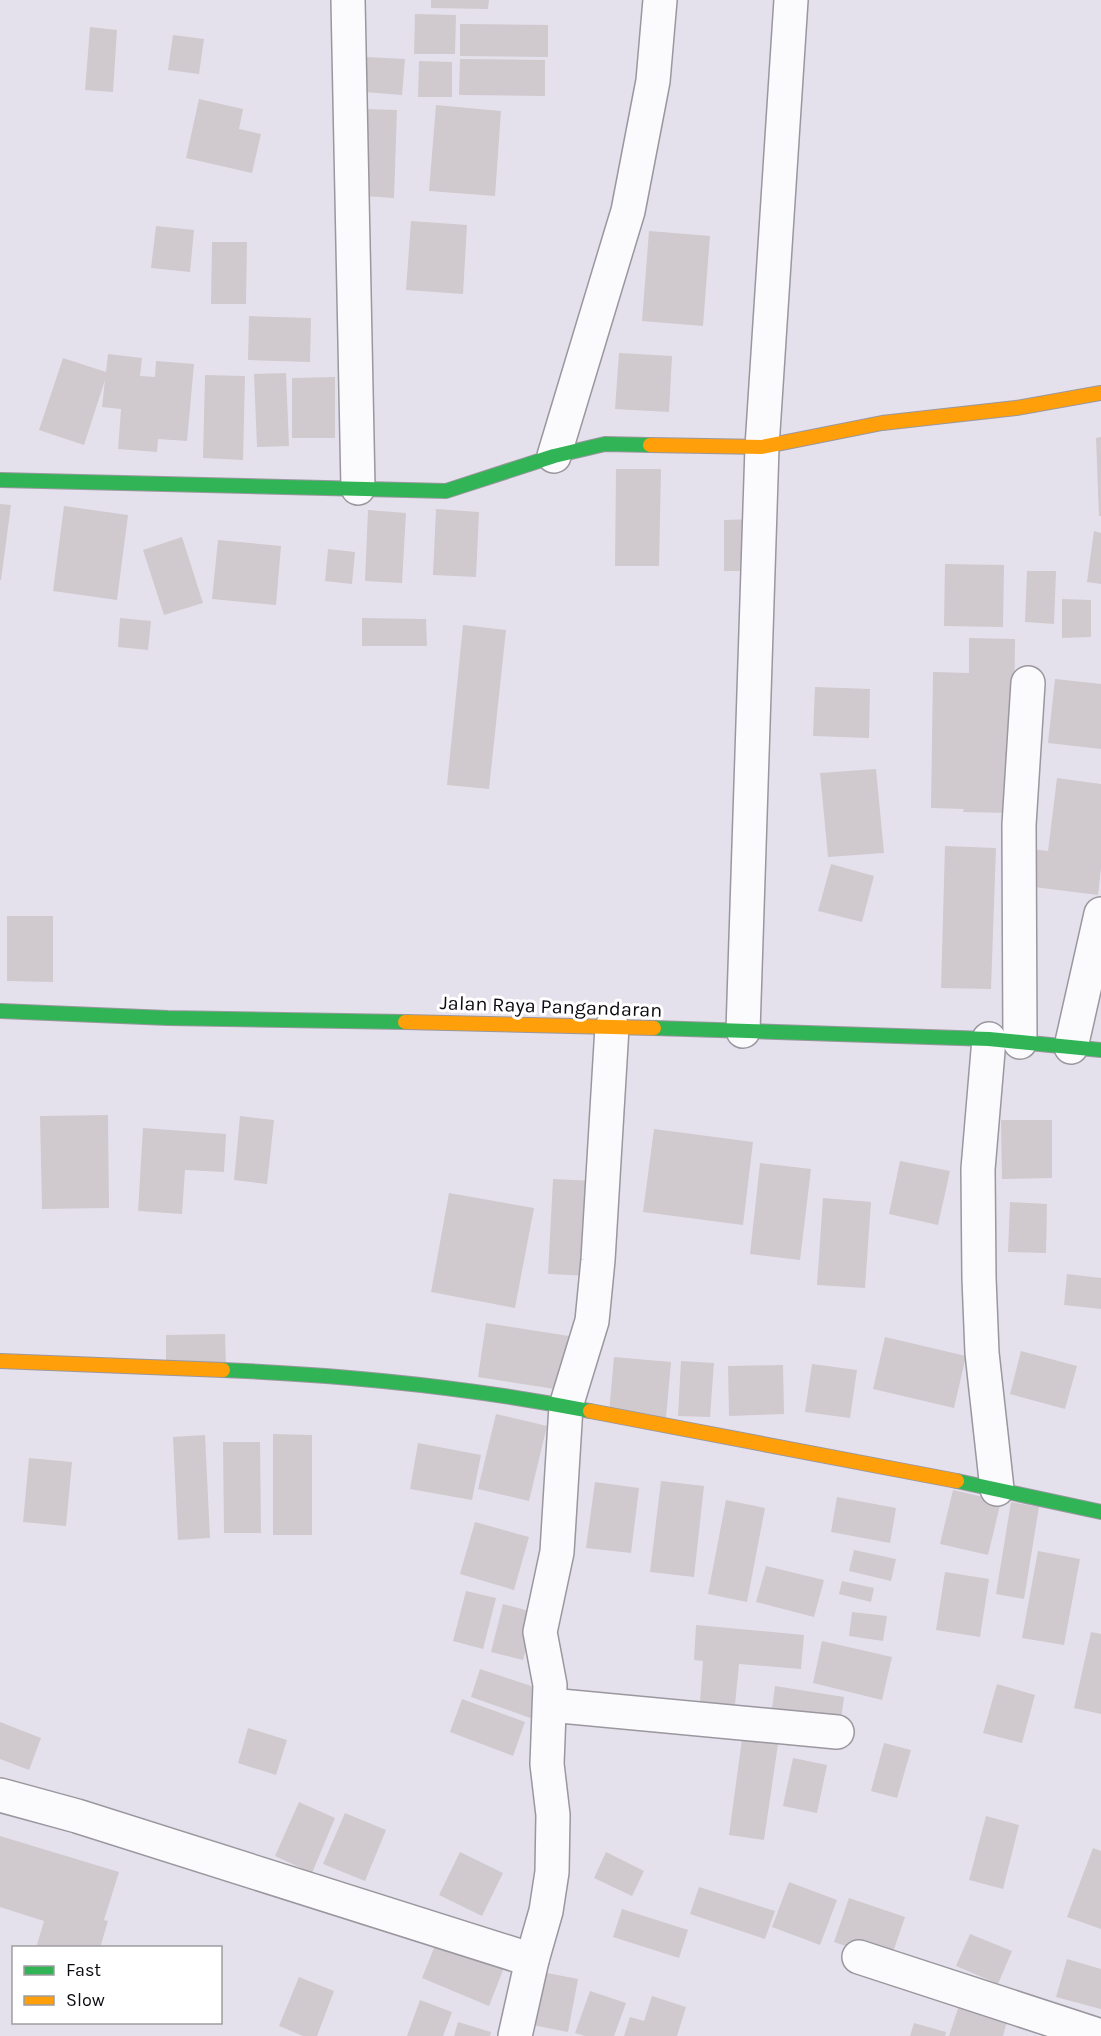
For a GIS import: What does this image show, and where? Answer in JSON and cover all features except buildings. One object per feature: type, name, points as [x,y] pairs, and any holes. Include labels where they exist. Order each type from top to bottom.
[{"type":"main road","points":[[0,480],[446,491],[554,456],[605,444],[762,447],[882,423],[1016,408],[1101,393]]},
{"type":"main road","name":"Jalan Raya Pangandaran","points":[[0,1011],[168,1018],[612,1027],[1005,1040],[1086,1049]]},
{"type":"main road","points":[[0,1361],[307,1373],[394,1381],[566,1406],[998,1489],[1101,1512]]},
{"type":"street","points":[[348,0],[358,488]]},
{"type":"street","points":[[554,456],[628,211],[653,81],[660,0]]},
{"type":"street","points":[[743,1031],[762,447],[791,0]]},
{"type":"street","points":[[998,1489],[982,1353],[978,1169],[1005,1040],[1028,683]]},
{"type":"street","points":[[1086,1049],[1101,914]]},
{"type":"street","points":[[515,2036],[546,1911],[552,1872],[553,1815],[547,1764],[550,1685],[540,1632],[557,1552],[566,1406],[592,1321],[598,1260],[612,1027]]},
{"type":"street","points":[[550,1705],[837,1732]]},
{"type":"street","points":[[0,1796],[77,1816],[532,1960]]},
{"type":"street","points":[[860,1957],[1101,2036]]},
{"type":"traffic: fast","points":[[0,480],[446,491],[554,456],[605,444],[650,445]]},
{"type":"traffic: fast","points":[[0,1011],[168,1018],[405,1022]]},
{"type":"traffic: fast","points":[[654,1028],[989,1039],[1101,1050]]},
{"type":"traffic: fast","points":[[223,1370],[407,1383],[499,1395],[590,1411]]},
{"type":"traffic: fast","points":[[957,1481],[1101,1512]]},
{"type":"traffic: slow","points":[[650,445],[762,447],[882,423],[1016,408],[1101,393]]},
{"type":"traffic: slow","points":[[405,1022],[654,1028]]},
{"type":"traffic: slow","points":[[0,1361],[223,1370]]},
{"type":"traffic: slow","points":[[590,1411],[957,1481]]}]
